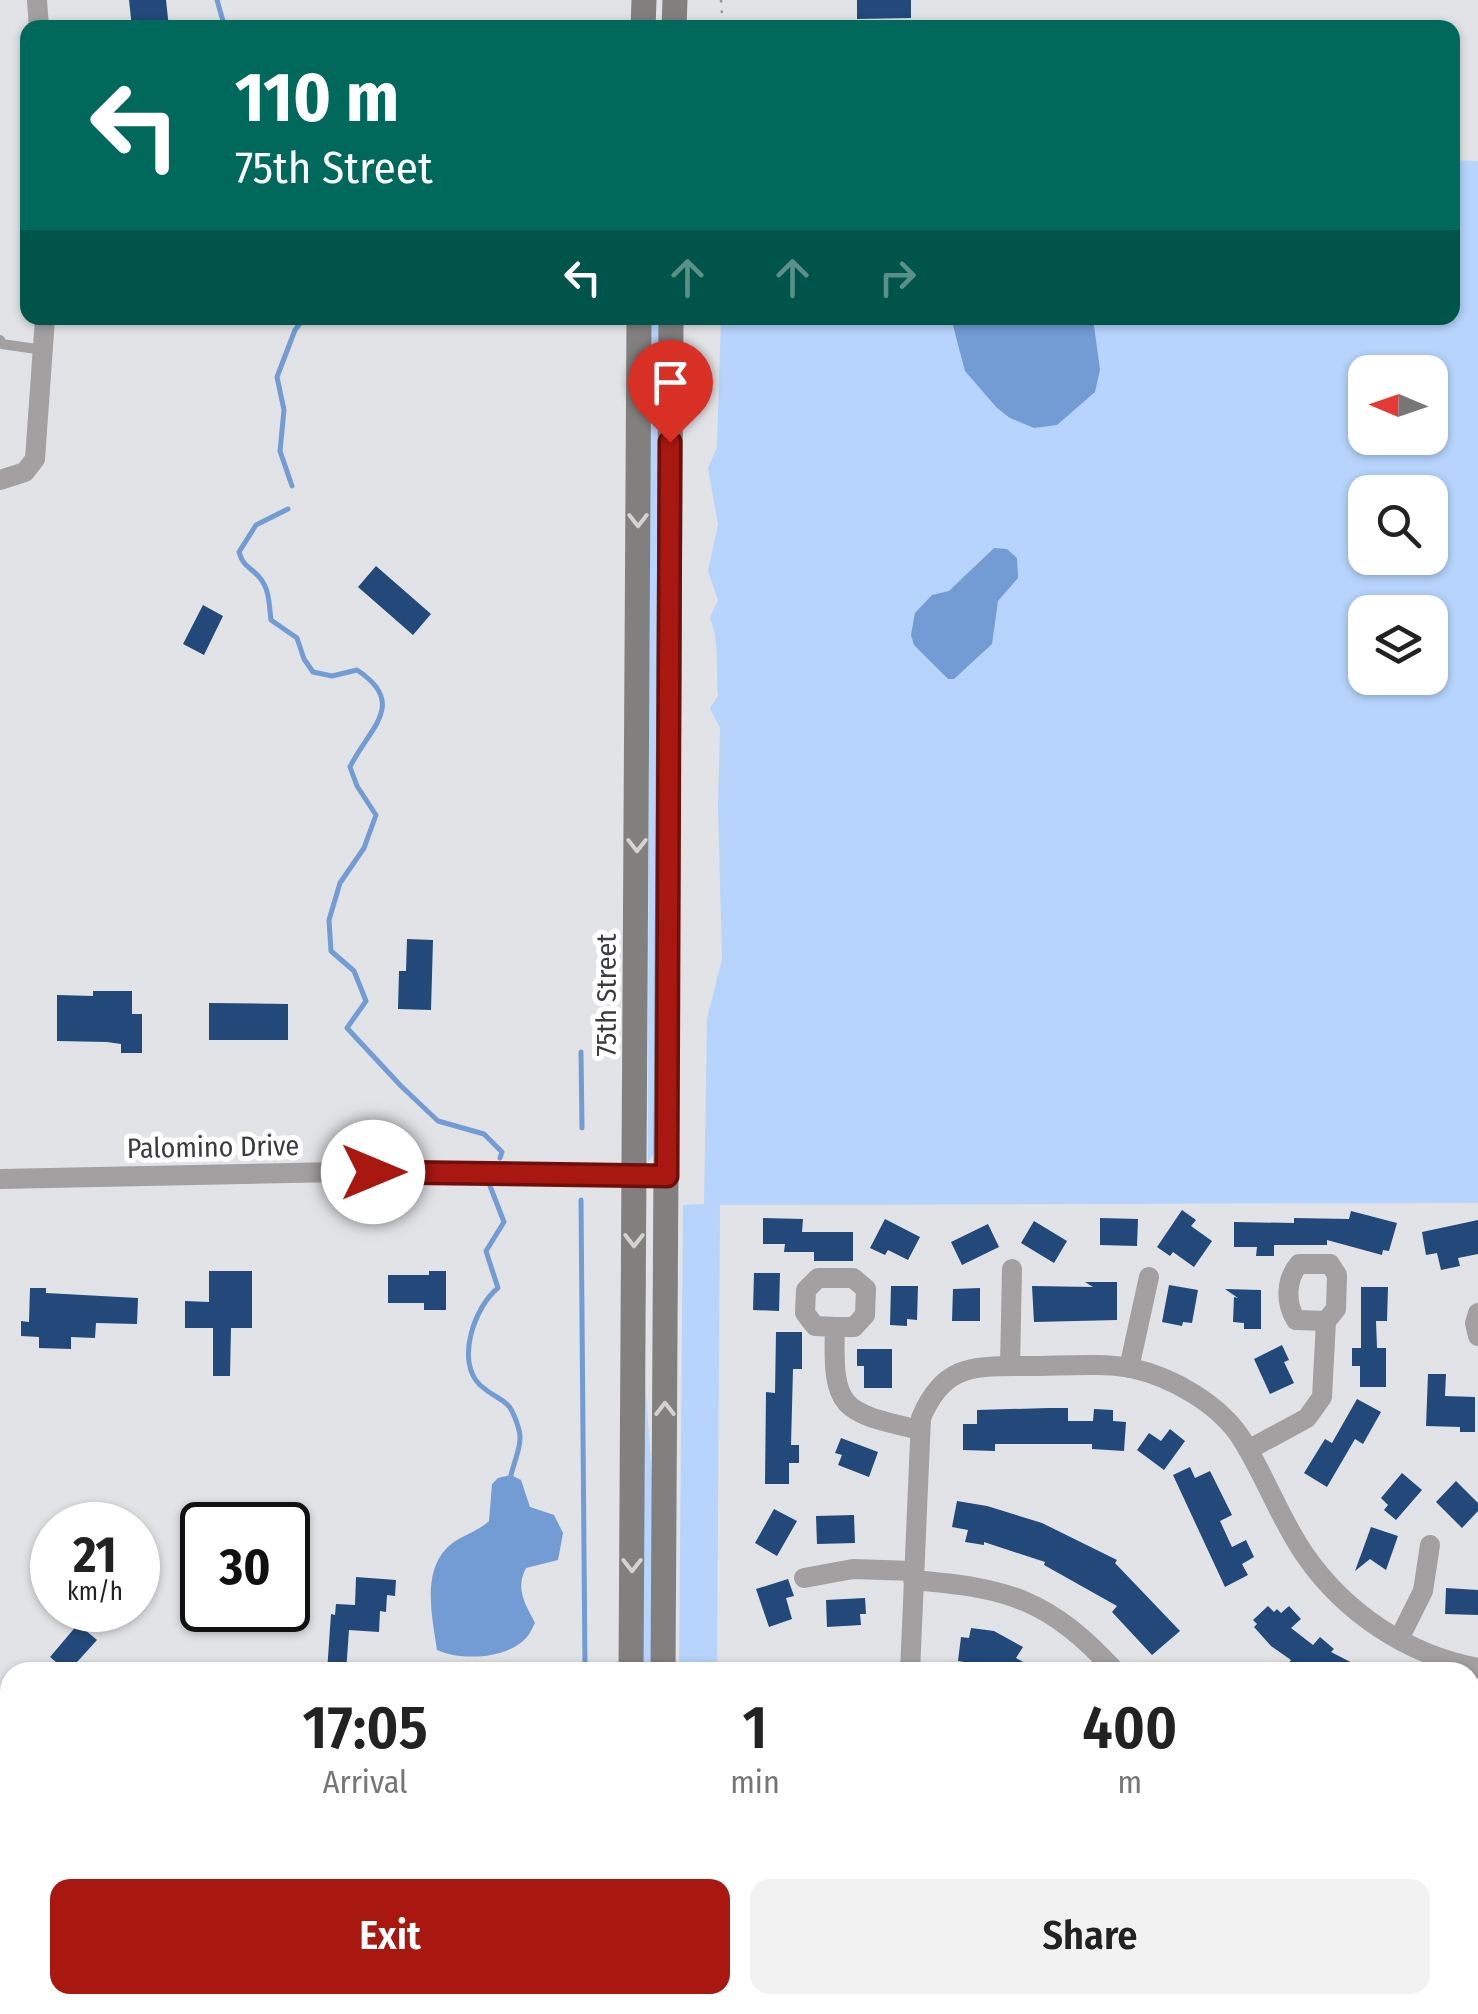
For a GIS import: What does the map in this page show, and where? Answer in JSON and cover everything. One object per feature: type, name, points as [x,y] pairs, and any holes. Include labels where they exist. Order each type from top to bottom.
[{"type":"main road","name":"75th Street","points":[[639,325],[650,1175],[663,1662]]},
{"type":"main road","name":"75th Street","points":[[631,1662],[650,1175],[672,325]]},
{"type":"street","points":[[0,480],[25,472],[35,459],[45,325]]},
{"type":"street","name":"Palomino Drive","points":[[0,1179],[339,1172],[650,1175]]},
{"type":"street","points":[[1010,1366],[1012,1269]]},
{"type":"street","points":[[1130,1368],[1149,1277]]},
{"type":"street","points":[[1478,1313],[1478,1336]]},
{"type":"street","points":[[1248,1450],[1307,1418],[1318,1406],[1325,1388],[1326,1321]]},
{"type":"street","points":[[836,1327],[835,1376],[842,1399],[861,1415],[920,1430]]},
{"type":"street","points":[[910,1662],[920,1430],[929,1398],[946,1379],[979,1366],[1130,1368],[1196,1396],[1234,1430],[1248,1450],[1316,1571],[1358,1613],[1399,1638],[1455,1662]]},
{"type":"street","points":[[1399,1638],[1423,1591],[1430,1544]]},
{"type":"street","points":[[804,1578],[852,1569],[974,1585],[1019,1597],[1062,1621],[1107,1662]]},
{"type":"lane","points":[[0,340],[2,344],[44,350]]},
{"type":"shaded area","points":[[1460,160],[1478,161],[1478,1203],[720,1205],[717,1662],[679,1662],[683,1205],[704,1204],[707,1019],[722,959],[720,728],[710,708],[718,696],[716,647],[710,618],[718,600],[708,571],[718,525],[708,468],[717,447],[721,325],[1460,325]]},
{"type":"shaded area","points":[[650,325],[661,325],[654,1154],[648,1162]]},
{"type":"shaded area","points":[[953,325],[1094,325],[1100,370],[1095,392],[1057,425],[1034,428],[1010,418],[965,371]]},
{"type":"shaded area","points":[[994,548],[1007,549],[1017,558],[1018,578],[998,601],[992,644],[954,679],[948,679],[914,645],[911,635],[915,613],[932,595],[949,591]]},
{"type":"shaded area","points":[[644,1366],[654,1505],[652,1662],[642,1662]]},
{"type":"shaded area","points":[[511,1475],[521,1480],[530,1507],[554,1515],[563,1533],[558,1560],[526,1568],[521,1583],[523,1596],[535,1623],[518,1645],[483,1656],[447,1654],[437,1650],[433,1622],[431,1592],[436,1564],[454,1542],[489,1521],[492,1484]]},
{"type":"building","points":[[129,0],[166,0],[168,20],[131,20]]},
{"type":"building","points":[[857,0],[911,0],[911,18],[857,19]]},
{"type":"building","points":[[376,566],[431,614],[413,635],[358,587]]},
{"type":"building","points":[[203,605],[223,616],[204,655],[183,644]]},
{"type":"building","points":[[407,939],[433,940],[431,1010],[398,1009],[399,971],[406,971]]},
{"type":"building","points":[[93,991],[132,991],[132,1014],[142,1014],[142,1053],[121,1053],[121,1044],[107,1042],[57,1041],[57,995],[93,996]]},
{"type":"building","points":[[209,1003],[288,1004],[288,1040],[209,1040]]},
{"type":"building","points":[[1182,1210],[1196,1220],[1191,1226],[1212,1241],[1194,1267],[1173,1252],[1170,1256],[1157,1247]]},
{"type":"building","points":[[1351,1211],[1397,1223],[1389,1251],[1383,1250],[1382,1255],[1327,1240],[1327,1245],[1274,1245],[1274,1256],[1256,1256],[1257,1247],[1234,1247],[1234,1222],[1349,1219]]},
{"type":"building","points":[[763,1218],[803,1219],[802,1232],[853,1232],[853,1261],[814,1261],[814,1252],[784,1252],[785,1244],[763,1244]]},
{"type":"building","points":[[1100,1218],[1138,1219],[1137,1246],[1100,1245]]},
{"type":"building","points":[[885,1219],[920,1237],[908,1260],[888,1250],[885,1255],[870,1248]]},
{"type":"building","points":[[1478,1220],[1478,1254],[1458,1258],[1460,1266],[1441,1270],[1437,1253],[1426,1255],[1422,1232]]},
{"type":"building","points":[[1034,1221],[1067,1241],[1054,1263],[1021,1243]]},
{"type":"building","points":[[988,1224],[999,1247],[962,1265],[951,1242]]},
{"type":"building","points":[[209,1271],[252,1271],[252,1328],[231,1328],[230,1376],[213,1376],[213,1328],[185,1328],[185,1301],[209,1302]]},
{"type":"building","points":[[429,1271],[446,1271],[446,1310],[424,1310],[424,1303],[388,1303],[388,1275],[429,1275]]},
{"type":"building","points":[[754,1273],[780,1273],[779,1311],[753,1310]]},
{"type":"building","points":[[1085,1282],[1117,1282],[1117,1320],[1034,1322],[1032,1286],[1093,1287]]},
{"type":"building","points":[[1169,1285],[1198,1290],[1192,1323],[1183,1322],[1182,1326],[1162,1322]]},
{"type":"building","points":[[891,1286],[918,1286],[917,1320],[907,1319],[907,1326],[890,1325]]},
{"type":"building","points":[[1361,1287],[1388,1287],[1387,1321],[1376,1321],[1377,1348],[1386,1348],[1386,1387],[1360,1387],[1360,1366],[1352,1366],[1352,1348],[1361,1348]]},
{"type":"building","points":[[30,1288],[46,1288],[46,1293],[138,1298],[137,1324],[96,1323],[95,1338],[71,1337],[71,1349],[39,1348],[39,1337],[21,1336],[21,1321],[29,1322]]},
{"type":"building","points":[[980,1288],[980,1321],[952,1321],[953,1289]]},
{"type":"building","points":[[1225,1289],[1261,1290],[1261,1329],[1244,1329],[1244,1323],[1233,1322],[1234,1297],[1238,1298]]},
{"type":"building","points":[[776,1332],[802,1332],[802,1369],[793,1369],[791,1445],[799,1445],[799,1463],[789,1463],[789,1484],[765,1484],[766,1392],[775,1393]]},
{"type":"building","points":[[1282,1345],[1289,1360],[1284,1362],[1294,1383],[1270,1394],[1254,1359]]},
{"type":"building","points":[[857,1349],[892,1349],[892,1388],[864,1388],[864,1366],[857,1366]]},
{"type":"building","points":[[1428,1374],[1446,1374],[1445,1396],[1475,1397],[1475,1432],[1460,1432],[1460,1427],[1426,1426]]},
{"type":"building","points":[[1357,1399],[1381,1412],[1363,1444],[1355,1439],[1327,1487],[1304,1473],[1325,1439],[1332,1443]]},
{"type":"building","points":[[1068,1408],[1068,1421],[1093,1421],[1094,1409],[1113,1410],[1113,1421],[1126,1422],[1124,1451],[1092,1449],[1092,1444],[995,1444],[995,1451],[963,1450],[963,1424],[977,1424],[977,1410]]},
{"type":"building","points":[[1170,1429],[1185,1441],[1164,1470],[1137,1450],[1149,1433],[1161,1441]]},
{"type":"building","points":[[841,1438],[878,1452],[869,1477],[838,1465],[842,1455],[835,1453]]},
{"type":"building","points":[[1190,1467],[1195,1478],[1210,1471],[1232,1515],[1220,1521],[1232,1547],[1246,1540],[1254,1557],[1242,1564],[1248,1575],[1225,1587],[1173,1475]]},
{"type":"building","points":[[1402,1473],[1422,1490],[1396,1520],[1384,1510],[1388,1505],[1381,1498]]},
{"type":"building","points":[[1456,1481],[1478,1503],[1478,1511],[1462,1528],[1436,1502]]},
{"type":"building","points":[[957,1501],[1042,1523],[1117,1560],[1115,1563],[1180,1631],[1152,1655],[1112,1612],[1117,1606],[1044,1565],[1045,1562],[984,1542],[965,1542],[968,1530],[952,1527]]},
{"type":"building","points":[[774,1509],[797,1521],[777,1556],[755,1543]]},
{"type":"building","points":[[854,1515],[855,1543],[817,1544],[816,1516]]},
{"type":"building","points":[[1371,1527],[1398,1536],[1386,1570],[1370,1559],[1355,1571]]},
{"type":"building","points":[[356,1577],[396,1580],[395,1596],[387,1595],[386,1612],[380,1611],[379,1632],[349,1630],[347,1662],[328,1662],[331,1614],[335,1615],[336,1604],[355,1605]]},
{"type":"building","points":[[788,1579],[794,1596],[786,1598],[792,1619],[769,1627],[756,1589]]},
{"type":"building","points":[[1446,1588],[1478,1590],[1478,1615],[1445,1614]]},
{"type":"building","points":[[865,1598],[866,1614],[860,1614],[861,1625],[827,1627],[826,1600]]},
{"type":"building","points":[[1268,1606],[1281,1613],[1289,1606],[1301,1619],[1291,1628],[1313,1645],[1320,1637],[1334,1649],[1331,1652],[1350,1662],[1290,1662],[1254,1627],[1257,1624],[1253,1620]]},
{"type":"building","points":[[971,1628],[994,1631],[1023,1647],[1016,1658],[1023,1662],[958,1661],[961,1637],[969,1638]]},
{"type":"building","points":[[71,1632],[88,1632],[97,1640],[77,1662],[56,1662],[50,1657]]},
{"type":"waterway","points":[[217,0],[223,20]]},
{"type":"waterway","points":[[292,486],[280,451],[284,410],[277,377],[299,325]]},
{"type":"waterway","points":[[288,509],[256,525],[239,552],[263,583],[271,620],[297,638],[313,672],[332,676],[357,670],[372,682],[382,706],[374,729],[350,767],[376,815],[364,848],[340,883],[329,920],[331,951],[354,971],[366,1001],[347,1028],[438,1121],[484,1134],[502,1152],[500,1158]]},
{"type":"waterway","points":[[581,1052],[582,1128]]},
{"type":"waterway","points":[[490,1186],[504,1222],[486,1251],[498,1288],[476,1320],[469,1362],[480,1385],[508,1405],[515,1419],[520,1441],[511,1475]]},
{"type":"waterway","points":[[581,1200],[585,1662]]},
{"type":"route","points":[[373,1172],[667,1176],[670,442]]}]
